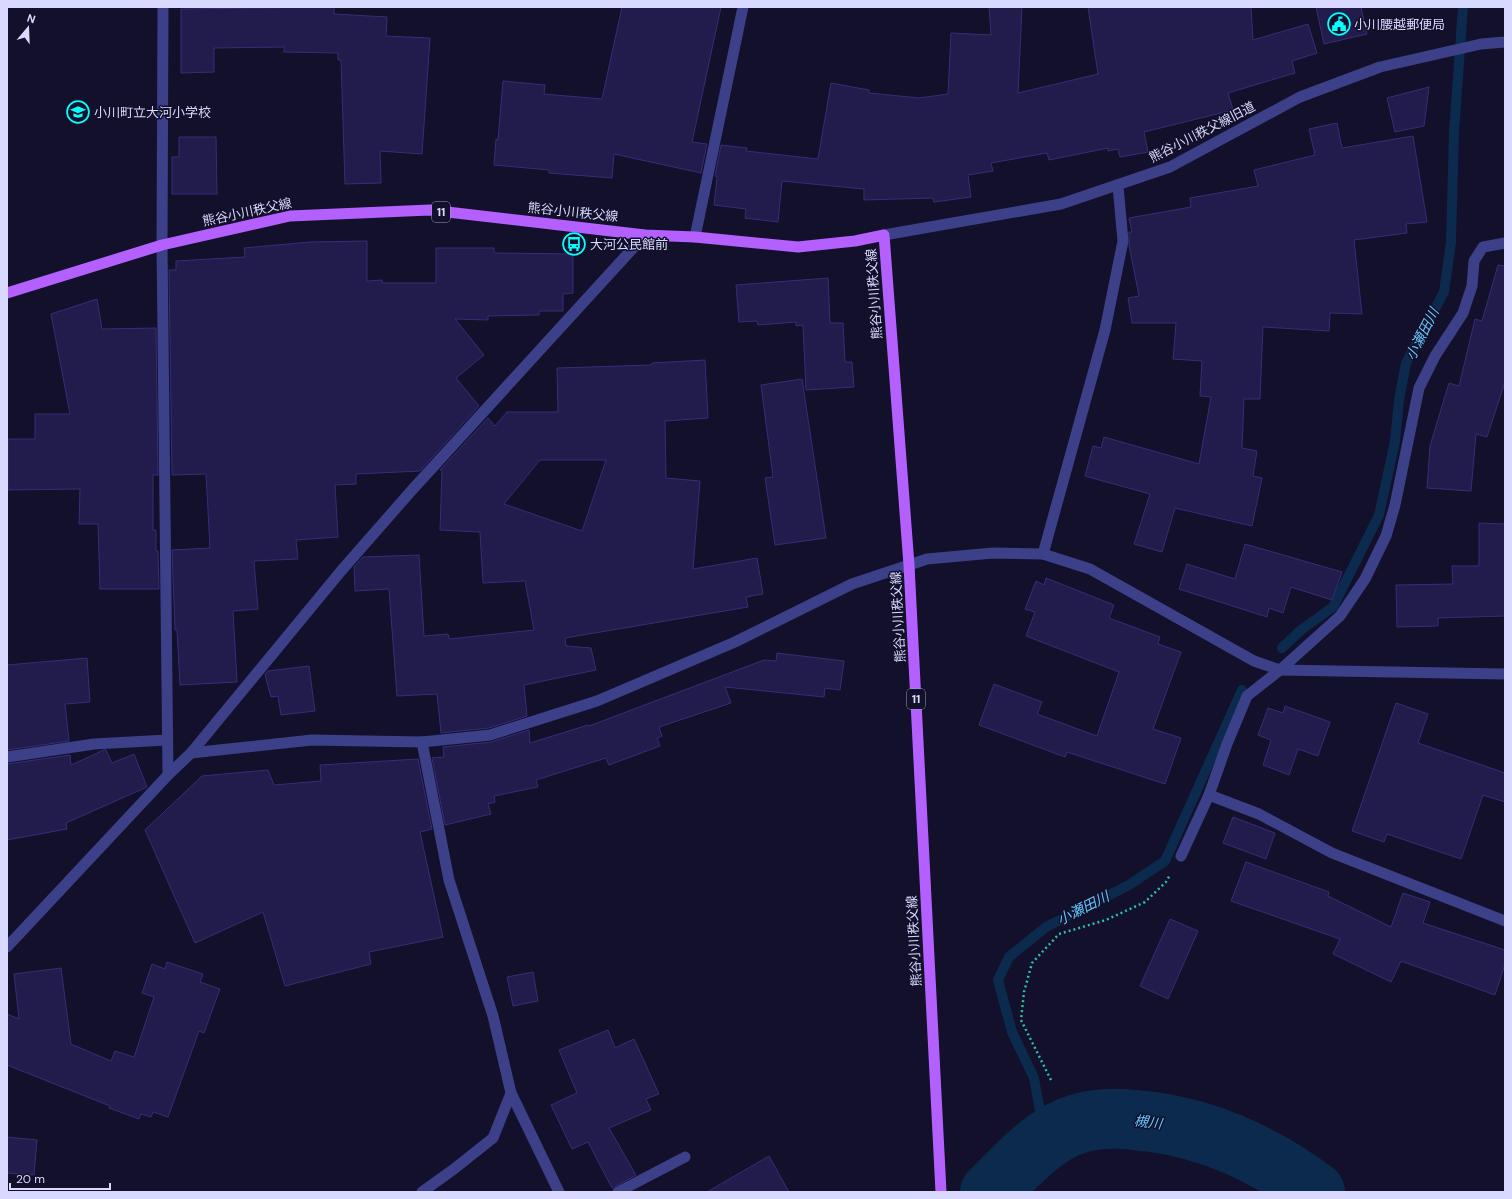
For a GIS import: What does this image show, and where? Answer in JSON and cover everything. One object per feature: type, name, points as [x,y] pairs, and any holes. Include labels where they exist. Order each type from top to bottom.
[{"type":"main road","name":"熊谷小川秩父線","points":[[8,291],[162,245],[290,216],[438,211],[645,234],[695,237],[798,247],[855,241],[884,235],[909,565],[941,1192]]},
{"type":"street","points":[[163,7],[162,245],[168,775]]},
{"type":"street","points":[[695,237],[743,7]]},
{"type":"street","name":"熊谷小川秩父線旧道","points":[[884,235],[1061,204],[1118,186],[1170,167],[1300,97],[1380,67],[1481,44],[1505,42]]},
{"type":"street","points":[[1043,554],[1106,330],[1123,241],[1118,186]]},
{"type":"street","points":[[7,947],[168,775],[191,753],[341,571],[412,490],[645,234]]},
{"type":"street","points":[[1181,856],[1209,795],[1227,744],[1247,696],[1280,670],[1340,616],[1366,579],[1386,536],[1395,505],[1419,388],[1435,356],[1463,313],[1472,286],[1474,261],[1483,247],[1505,243]]},
{"type":"street","points":[[191,753],[312,740],[422,742],[490,734],[597,701],[735,642],[852,584],[927,559],[993,553],[1043,554],[1090,569],[1254,661],[1280,670],[1505,674]]},
{"type":"street","points":[[7,757],[94,744],[167,740]]},
{"type":"street","points":[[422,742],[449,880],[493,1016],[511,1093],[559,1192]]},
{"type":"street","points":[[1209,795],[1259,814],[1332,853],[1505,921]]},
{"type":"street","points":[[422,1192],[493,1138],[511,1093]]},
{"type":"street","points":[[618,1192],[685,1157]]},
{"type":"path","points":[[1051,1080],[1021,1020],[1024,992],[1032,963],[1059,934],[1106,920],[1145,902],[1166,882],[1181,856]]},
{"type":"building","points":[[334,7],[334,14],[387,17],[386,36],[430,38],[422,154],[380,151],[381,183],[345,184],[341,60],[338,60],[338,53],[284,52],[284,47],[214,48],[214,72],[181,73],[181,9]]},
{"type":"building","points":[[622,7],[721,7],[692,142],[707,144],[701,173],[614,154],[612,178],[549,173],[549,170],[494,165],[496,139],[498,140],[503,81],[545,85],[544,94],[602,99]]},
{"type":"building","points":[[989,7],[1022,7],[1018,93],[1098,74],[1088,7],[1251,7],[1253,40],[1308,24],[1317,53],[1292,61],[1295,73],[1228,93],[1233,110],[1144,132],[1148,152],[1120,157],[1118,149],[1108,151],[1108,148],[1049,160],[1047,153],[991,163],[993,171],[968,175],[971,197],[934,202],[933,198],[864,200],[864,189],[782,181],[778,222],[745,218],[746,209],[714,205],[717,177],[715,176],[721,145],[747,148],[746,151],[818,159],[831,83],[869,90],[869,93],[919,98],[948,94],[951,33],[991,35]]},
{"type":"building","points":[[1316,7],[1361,7],[1367,34],[1324,44]]},
{"type":"building","points":[[1429,87],[1424,126],[1395,132],[1387,98]]},
{"type":"building","points":[[1337,123],[1342,148],[1413,136],[1427,222],[1406,224],[1407,233],[1354,240],[1362,314],[1330,313],[1329,331],[1263,327],[1260,399],[1244,399],[1242,448],[1257,451],[1253,476],[1262,478],[1252,526],[1175,508],[1162,552],[1134,544],[1150,494],[1085,476],[1093,446],[1101,448],[1104,437],[1199,464],[1211,397],[1200,396],[1202,361],[1173,359],[1176,323],[1132,323],[1128,298],[1139,296],[1129,245],[1129,232],[1132,232],[1129,218],[1191,207],[1190,198],[1258,186],[1254,170],[1315,155],[1309,129]]},
{"type":"building","points":[[179,137],[216,137],[217,194],[172,194],[172,157],[179,157]]},
{"type":"building","points":[[367,241],[367,281],[382,280],[382,283],[436,283],[436,248],[494,248],[494,253],[573,254],[573,293],[563,294],[563,311],[539,311],[539,315],[488,316],[488,320],[455,319],[484,355],[456,378],[479,406],[420,471],[356,474],[356,484],[335,485],[338,537],[296,540],[298,559],[254,561],[258,609],[233,611],[237,682],[180,685],[177,630],[175,630],[172,550],[210,548],[206,474],[172,475],[169,270],[176,270],[176,261],[245,257],[244,248],[310,242]]},
{"type":"building","points":[[1498,265],[1505,266],[1505,382],[1487,437],[1476,434],[1471,491],[1427,488],[1430,446],[1449,383],[1459,386],[1475,319],[1482,321]]},
{"type":"building","points":[[828,278],[830,323],[843,323],[845,362],[852,362],[854,387],[806,390],[803,325],[796,326],[796,322],[758,325],[757,321],[739,322],[736,285]]},
{"type":"building","points":[[97,299],[102,329],[156,328],[158,475],[153,475],[153,530],[156,530],[159,589],[100,589],[98,524],[79,524],[80,489],[8,490],[8,439],[35,439],[35,414],[70,414],[51,314]]},
{"type":"building","points":[[705,360],[708,418],[665,421],[666,478],[700,481],[693,569],[757,558],[763,594],[746,597],[748,607],[565,638],[566,646],[591,648],[596,670],[524,685],[527,716],[489,728],[441,733],[437,694],[397,696],[389,589],[355,591],[354,567],[363,557],[419,555],[424,636],[448,634],[449,639],[534,630],[525,581],[483,583],[480,532],[440,530],[442,470],[440,470],[488,418],[495,426],[507,412],[558,412],[557,368],[652,365],[652,363]],"holes":[[[540,460],[606,460],[582,531],[504,504]]]},
{"type":"building","points":[[802,379],[826,538],[775,545],[765,478],[773,477],[761,385]]},
{"type":"building","points":[[1479,523],[1505,524],[1505,616],[1438,618],[1438,626],[1397,627],[1396,585],[1453,584],[1452,566],[1479,566]]},
{"type":"building","points":[[1245,544],[1342,572],[1332,600],[1291,587],[1283,613],[1269,608],[1267,617],[1179,589],[1187,564],[1235,579]]},
{"type":"building","points":[[1046,578],[1114,605],[1109,618],[1160,637],[1158,644],[1181,652],[1153,729],[1181,738],[1165,784],[1067,752],[1065,757],[979,725],[994,684],[1042,702],[1037,714],[1097,736],[1119,672],[1026,636],[1035,612],[1025,609],[1036,581],[1044,585]]},
{"type":"building","points":[[777,653],[844,661],[840,690],[825,688],[824,697],[725,687],[731,703],[659,727],[662,736],[657,738],[660,746],[609,765],[606,758],[536,780],[538,787],[494,796],[495,802],[488,804],[491,814],[445,825],[432,758],[444,757],[443,747],[491,742],[529,730],[530,743],[588,725],[589,726],[764,660],[776,661]]},
{"type":"building","points":[[87,658],[90,702],[65,704],[69,741],[7,750],[7,665]]},
{"type":"building","points":[[309,666],[315,711],[281,715],[278,696],[271,697],[265,675],[268,671]]},
{"type":"building","points":[[1396,703],[1428,714],[1418,743],[1505,773],[1505,802],[1483,795],[1461,859],[1387,834],[1384,842],[1352,831]]},
{"type":"building","points":[[1285,706],[1330,722],[1318,756],[1298,749],[1289,775],[1263,765],[1271,740],[1258,735],[1268,708],[1283,713]]},
{"type":"building","points":[[106,750],[112,763],[134,754],[147,787],[66,823],[67,829],[7,840],[7,764],[70,755],[71,765]]},
{"type":"building","points":[[418,759],[432,829],[420,832],[443,937],[369,952],[371,964],[285,986],[263,912],[195,943],[145,830],[202,776],[268,770],[274,785],[321,781],[320,765]]},
{"type":"building","points":[[1233,817],[1275,833],[1266,859],[1223,843]]},
{"type":"building","points":[[1246,862],[1329,892],[1328,896],[1391,927],[1403,893],[1430,902],[1423,923],[1505,950],[1505,964],[1495,995],[1401,961],[1391,982],[1333,954],[1340,939],[1231,901]]},
{"type":"building","points":[[1170,919],[1198,931],[1168,999],[1140,986]]},
{"type":"building","points":[[167,962],[203,974],[200,982],[220,989],[204,1033],[199,1031],[168,1117],[153,1112],[151,1117],[141,1114],[139,1119],[7,1065],[7,1014],[19,1019],[14,974],[61,968],[71,1044],[111,1061],[115,1051],[134,1057],[154,997],[142,993],[152,964],[165,969]]},
{"type":"building","points":[[533,972],[538,1001],[513,1006],[507,977]]},
{"type":"building","points":[[608,1030],[615,1048],[634,1039],[659,1094],[646,1099],[651,1110],[609,1128],[636,1175],[612,1188],[588,1142],[572,1149],[551,1105],[577,1093],[559,1050]]},
{"type":"building","points":[[7,1137],[37,1140],[34,1175],[7,1173]]},
{"type":"building","points":[[769,1156],[789,1192],[707,1192]]},
{"type":"waterway","name":"小瀬田川","points":[[1282,648],[1301,630],[1333,607],[1379,515],[1395,441],[1399,400],[1406,363],[1444,292],[1451,242],[1454,132],[1463,7]]},
{"type":"waterway","name":"小瀬田川","points":[[1045,1140],[1034,1078],[1012,1032],[998,980],[1009,957],[1046,927],[1129,885],[1165,861],[1242,690]]},
{"type":"waterway","name":"槻川","points":[[990,1192],[1020,1162],[1052,1136],[1077,1124],[1113,1119],[1127,1119],[1159,1123],[1206,1134],[1252,1153],[1274,1165],[1315,1192]]},
{"type":"place","name":"小川腰越郵便局","points":[[1339,24]]},
{"type":"place","name":"小川町立大河小学校","points":[[78,112]]},
{"type":"place","name":"大河公民館前","points":[[574,244]]}]
